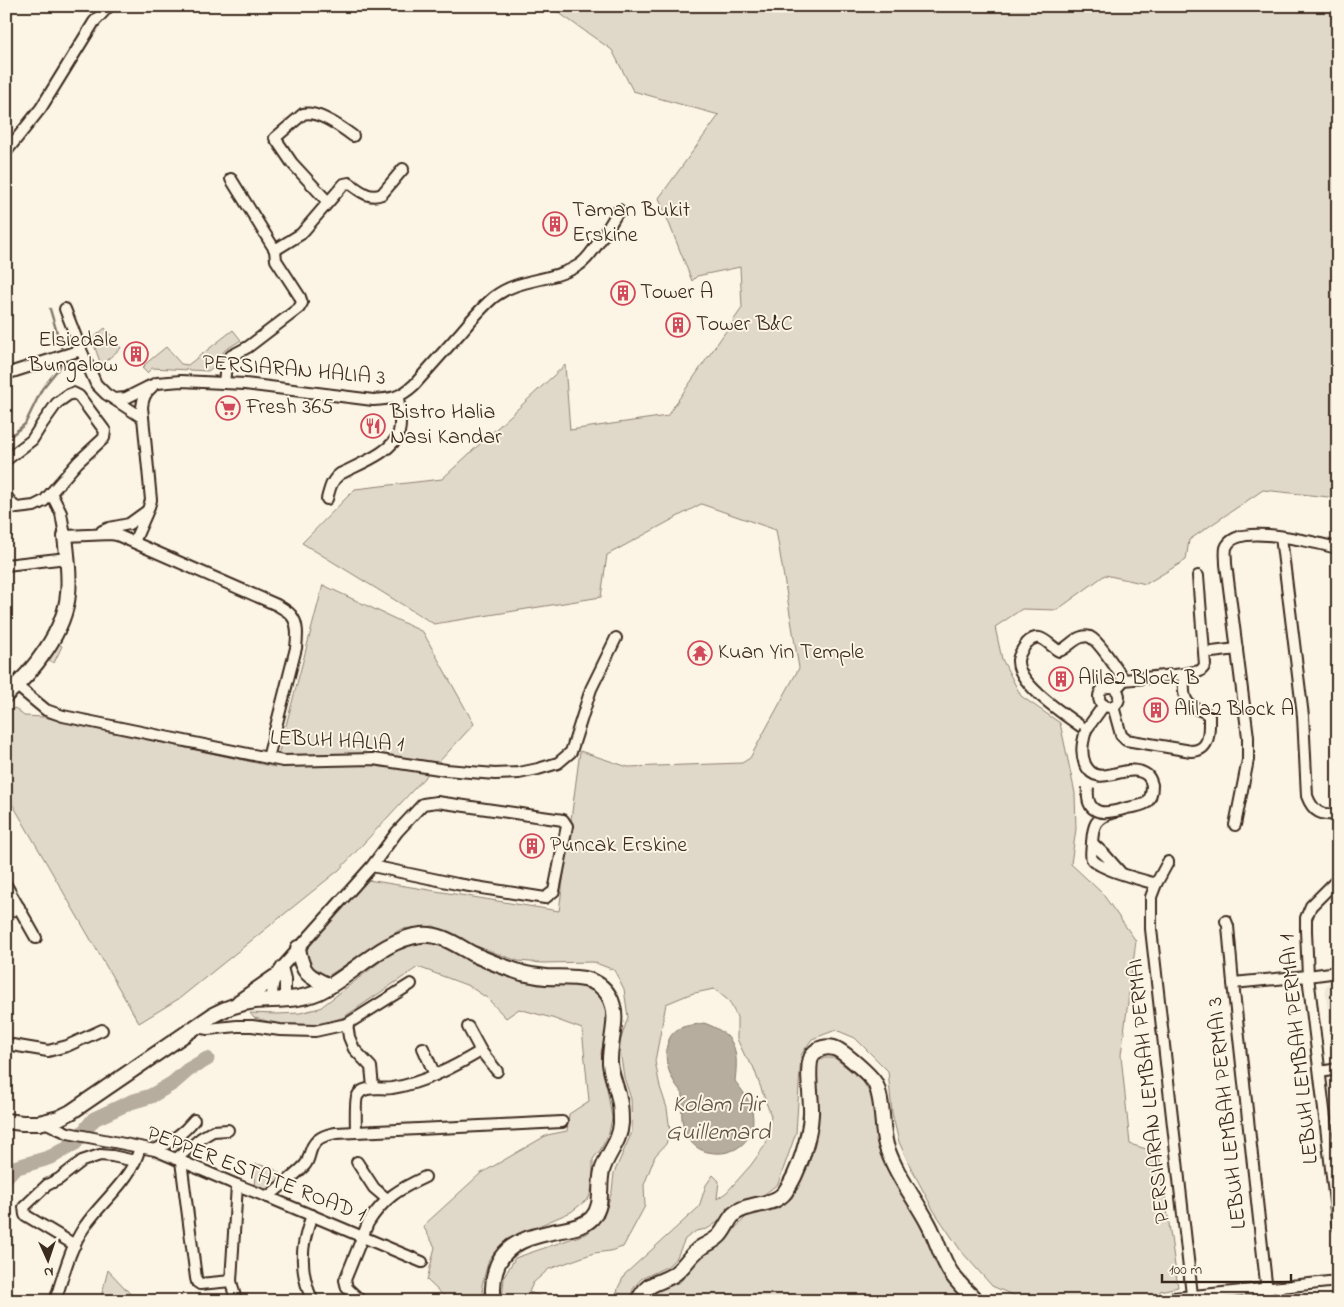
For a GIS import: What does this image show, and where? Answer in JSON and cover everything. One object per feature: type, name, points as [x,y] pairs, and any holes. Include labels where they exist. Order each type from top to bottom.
[{"type":"main road","points":[[6,695],[17,686],[44,653],[59,626],[68,596],[65,536]]},
{"type":"main road","points":[[232,1006],[309,996],[330,986],[394,943],[405,938],[421,935],[434,935],[447,939],[476,955],[522,973],[546,977],[586,979],[596,982],[602,987],[608,994],[613,1006],[614,1016],[610,1063],[619,1098],[621,1124],[618,1141],[605,1162],[601,1174],[600,1202],[592,1218],[583,1224],[548,1233],[511,1246],[503,1254],[497,1266],[493,1289],[494,1301]]},
{"type":"main road","points":[[298,948],[300,960],[308,976],[330,986]]},
{"type":"main road","points":[[6,1121],[22,1123],[45,1122],[59,1118],[83,1105],[213,1015],[232,1006],[278,972]]},
{"type":"main road","points":[[638,1301],[642,1293],[650,1285],[680,1270],[700,1248],[718,1236],[734,1214],[782,1196],[794,1177],[809,1133],[811,1112],[810,1059],[820,1048],[835,1048],[862,1069],[876,1084],[881,1103],[883,1133],[896,1170],[929,1225],[951,1272],[977,1301]]},
{"type":"street","points":[[6,152],[41,108],[94,22],[109,6]]},
{"type":"street","points":[[328,202],[292,163],[275,138],[303,114],[308,113],[313,113],[353,136]]},
{"type":"street","points":[[275,250],[302,234],[346,183],[367,195],[377,196],[382,194],[403,169]]},
{"type":"street","points":[[224,383],[226,365],[231,356],[248,347],[299,308],[302,303],[276,260],[275,250],[231,179]]},
{"type":"street","name":"PERSIARAN HALIA 3","points":[[114,399],[126,398],[148,386],[172,381],[259,386],[373,400],[386,400],[398,397],[414,385],[482,308],[495,297],[510,288],[570,271],[581,264],[588,257],[620,210]]},
{"type":"street","points":[[65,308],[96,384],[103,392],[143,418]]},
{"type":"street","points":[[6,374],[81,350]]},
{"type":"street","points":[[134,542],[148,510],[151,495],[142,407],[147,391],[157,384]]},
{"type":"street","points":[[6,460],[32,440],[57,403],[73,393],[79,396],[105,432],[104,438],[78,462],[44,501],[34,506],[17,508],[12,505],[6,496]]},
{"type":"street","points":[[327,499],[330,486],[335,478],[381,453],[393,444],[398,436],[400,425],[398,397]]},
{"type":"street","points":[[51,493],[60,508],[65,536],[117,535],[278,605],[291,615],[296,624],[296,648],[268,758]]},
{"type":"street","points":[[92,535],[109,528],[129,524],[148,510]]},
{"type":"street","points":[[1235,825],[1248,760],[1248,737],[1226,564],[1226,548],[1232,541],[1242,536],[1256,534],[1290,538],[1338,548]]},
{"type":"street","points":[[1281,537],[1303,716],[1307,796],[1310,804],[1318,812],[1328,816],[1338,814]]},
{"type":"street","points":[[6,566],[67,558]]},
{"type":"street","points":[[1116,689],[1124,680],[1184,674],[1200,671],[1203,668],[1198,576]]},
{"type":"street","points":[[1086,730],[1041,697],[1023,676],[1018,666],[1018,657],[1023,649],[1032,638],[1044,639],[1059,651],[1079,638],[1089,636],[1097,643],[1124,680]]},
{"type":"street","name":"LEBUH HALIA 1","points":[[17,686],[46,710],[64,716],[268,758],[283,760],[373,759],[446,770],[494,774],[519,773],[558,762],[571,752],[591,689],[616,638]]},
{"type":"street","points":[[1212,652],[1237,649]]},
{"type":"street","points":[[1156,884],[1099,866],[1092,859],[1093,834],[1095,824],[1099,819],[1104,815],[1147,803],[1152,793],[1152,788],[1150,778],[1141,769],[1100,773],[1093,776],[1088,788],[1087,798],[1093,808],[1101,812],[1108,813],[1145,803],[1151,795],[1152,785],[1149,778],[1141,771],[1134,770],[1101,776],[1094,774],[1088,770],[1084,760],[1082,743],[1086,730],[1108,706],[1118,702],[1118,691],[1109,686],[1101,691],[1099,697],[1101,703],[1108,706],[1121,734],[1126,740],[1191,751],[1202,749],[1207,741],[1209,716],[1188,704],[1185,699],[1184,674]]},
{"type":"street","points":[[278,1000],[272,986],[278,972],[372,866],[396,832],[423,804],[437,802],[563,820],[567,826],[554,891],[545,898],[457,884],[372,866]]},
{"type":"street","name":"PERSIARAN LEMBAH PERMAI","points":[[1168,862],[1151,896],[1151,929],[1192,1296]]},
{"type":"street","name":"LEBUH LEMBAH PERMAI 1","points":[[1338,880],[1311,906],[1306,918],[1308,976],[1334,1170],[1338,1227]]},
{"type":"street","points":[[6,885],[36,938]]},
{"type":"street","points":[[6,914],[19,907]]},
{"type":"street","name":"LEBUH LEMBAH PERMAI 3","points":[[1226,921],[1268,1301]]},
{"type":"street","points":[[1233,983],[1338,972]]},
{"type":"street","points":[[195,1027],[208,1029],[252,1026],[280,1030],[315,1031],[347,1024],[411,984]]},
{"type":"street","points":[[347,1024],[349,1037],[354,1049],[371,1067],[373,1088]]},
{"type":"street","points":[[468,1028],[481,1051],[497,1071]]},
{"type":"street","points":[[6,1044],[48,1052],[67,1046],[102,1030]]},
{"type":"street","points":[[422,1048],[435,1075]]},
{"type":"street","points":[[356,1132],[357,1098],[363,1091],[373,1088],[392,1088],[412,1084],[435,1075],[481,1051]]},
{"type":"street","points":[[1320,1072],[1338,1069]]},
{"type":"street","points":[[154,1150],[174,1140],[194,1120]]},
{"type":"street","name":"PEPPER ESTATE ROAD 1","points":[[45,1122],[58,1129],[87,1137],[154,1150],[268,1196],[422,1262]]},
{"type":"street","points":[[268,1196],[305,1165],[314,1144],[318,1139],[326,1135],[562,1122]]},
{"type":"street","points":[[228,1130],[213,1131],[202,1138],[178,1160],[197,1282],[204,1284],[231,1281]]},
{"type":"street","points":[[55,1301],[74,1245],[85,1226],[127,1176],[140,1148]]},
{"type":"street","points":[[74,1245],[25,1215],[24,1208],[47,1185],[59,1179],[82,1160],[100,1155],[135,1161]]},
{"type":"street","points":[[357,1162],[374,1188],[387,1199]]},
{"type":"street","points":[[361,1301],[347,1288],[345,1280],[368,1223],[387,1199],[409,1184],[425,1177]]},
{"type":"street","points":[[236,1301],[231,1281],[237,1185]]},
{"type":"street","points":[[312,1215],[306,1233],[303,1254],[309,1293],[313,1301]]},
{"type":"street","points":[[1174,1298],[1338,1281]]},
{"type":"street","points":[[6,1299],[10,1301]]},
{"type":"shaded area","points":[[549,6],[1338,6],[1338,498],[1263,490],[1189,540],[1186,560],[1146,584],[1105,575],[1057,610],[1022,609],[995,627],[1002,659],[1021,696],[1060,723],[1075,793],[1076,829],[1071,864],[1102,893],[1136,941],[1121,1055],[1130,1144],[1159,1153],[1178,1287],[1160,1291],[1159,1301],[1026,1301],[992,1286],[961,1251],[934,1211],[911,1168],[899,1142],[892,1113],[888,1071],[855,1038],[836,1030],[812,1039],[801,1055],[796,1133],[778,1184],[762,1196],[738,1203],[718,1222],[707,1229],[696,1231],[685,1239],[677,1257],[668,1266],[641,1279],[633,1289],[630,1301],[616,1301],[618,1288],[625,1274],[699,1207],[706,1185],[713,1175],[719,1181],[717,1199],[727,1192],[751,1165],[766,1144],[771,1116],[753,1066],[746,1058],[737,1039],[737,1017],[729,1001],[714,989],[690,994],[666,1004],[655,1061],[660,1087],[667,1108],[670,1131],[666,1144],[655,1156],[644,1185],[645,1206],[623,1247],[594,1253],[549,1269],[533,1283],[529,1292],[542,1297],[541,1301],[502,1301],[504,1277],[515,1258],[588,1233],[604,1216],[612,1191],[614,1173],[632,1132],[631,1099],[624,1077],[619,1045],[628,1017],[624,989],[614,970],[593,962],[542,963],[518,961],[467,943],[434,926],[401,929],[328,976],[309,965],[307,949],[368,880],[559,911],[580,751],[628,767],[742,763],[750,758],[799,668],[776,530],[701,504],[607,555],[601,597],[434,624],[302,543],[355,489],[442,479],[565,365],[570,430],[667,416],[742,308],[740,267],[697,276],[692,281],[659,198],[719,115],[633,91],[612,50]]},
{"type":"shaded area","points":[[105,328],[121,348],[101,365],[92,339]]},
{"type":"shaded area","points":[[233,330],[241,340],[224,351],[218,364],[208,371],[152,368],[147,373],[142,368],[166,347],[181,364],[188,365]]},
{"type":"shaded area","points":[[323,585],[423,632],[474,724],[339,870],[180,998],[139,1023],[6,793],[6,712],[15,708],[24,716],[44,717],[275,767]]},
{"type":"shaded area","points":[[55,642],[62,646],[54,663],[46,659]]},
{"type":"shaded area","points":[[413,941],[438,944],[487,969],[538,985],[567,983],[598,993],[606,1009],[609,1022],[601,1053],[612,1118],[609,1133],[601,1149],[593,1159],[593,1184],[589,1198],[571,1212],[506,1240],[489,1259],[482,1285],[484,1301],[449,1301],[427,1280],[435,1247],[423,1226],[480,1174],[547,1135],[567,1131],[569,1114],[589,1101],[582,1029],[519,1009],[506,1018],[487,998],[469,986],[418,967],[344,1017],[313,1027],[288,1026],[254,1018],[250,1013],[300,1013],[320,1008],[390,954]]},
{"type":"shaded area","points":[[1338,977],[1338,1097],[1325,988],[1332,978]]},
{"type":"shaded area","points":[[824,1058],[835,1058],[862,1080],[872,1097],[883,1161],[920,1225],[943,1276],[966,1301],[648,1301],[658,1291],[680,1282],[701,1257],[719,1245],[746,1217],[777,1209],[792,1198],[809,1164],[817,1128],[816,1063]]},
{"type":"shaded area","points":[[256,1164],[273,1168],[283,1177],[270,1188],[264,1189],[254,1186]]},
{"type":"shaded area","points":[[108,1270],[137,1301],[100,1301]]},
{"type":"water","name":"Kolam Air Guillemard","points":[[704,1023],[722,1032],[733,1044],[736,1060],[735,1081],[747,1099],[752,1111],[753,1121],[748,1138],[742,1145],[727,1152],[703,1151],[694,1146],[687,1137],[682,1119],[683,1094],[673,1080],[667,1065],[667,1044],[674,1032],[683,1027]]},
{"type":"waterway","points":[[50,309],[62,350]]},
{"type":"waterway","points":[[6,440],[25,424],[42,389],[59,368],[62,361]]},
{"type":"waterway","points":[[6,1177],[14,1168],[53,1156],[75,1143],[94,1119],[131,1102],[151,1096],[207,1059]]},
{"type":"place","name":"Taman Bukit Erskine","points":[[555,224]]},
{"type":"place","name":"Tower A","points":[[623,293]]},
{"type":"place","name":"Tower B&C","points":[[678,325]]},
{"type":"place","name":"Elsiedale Bungalow","points":[[136,354]]},
{"type":"place","name":"Fresh 365","points":[[228,408]]},
{"type":"place","name":"Bistro Halia Nasi Kandar","points":[[373,426]]},
{"type":"place","name":"Kuan Yin Temple","points":[[700,653]]},
{"type":"place","name":"Alila2 Block B","points":[[1061,679]]},
{"type":"place","name":"Alila2 Block A","points":[[1156,710]]},
{"type":"place","name":"Puncak Erskine","points":[[532,846]]}]
